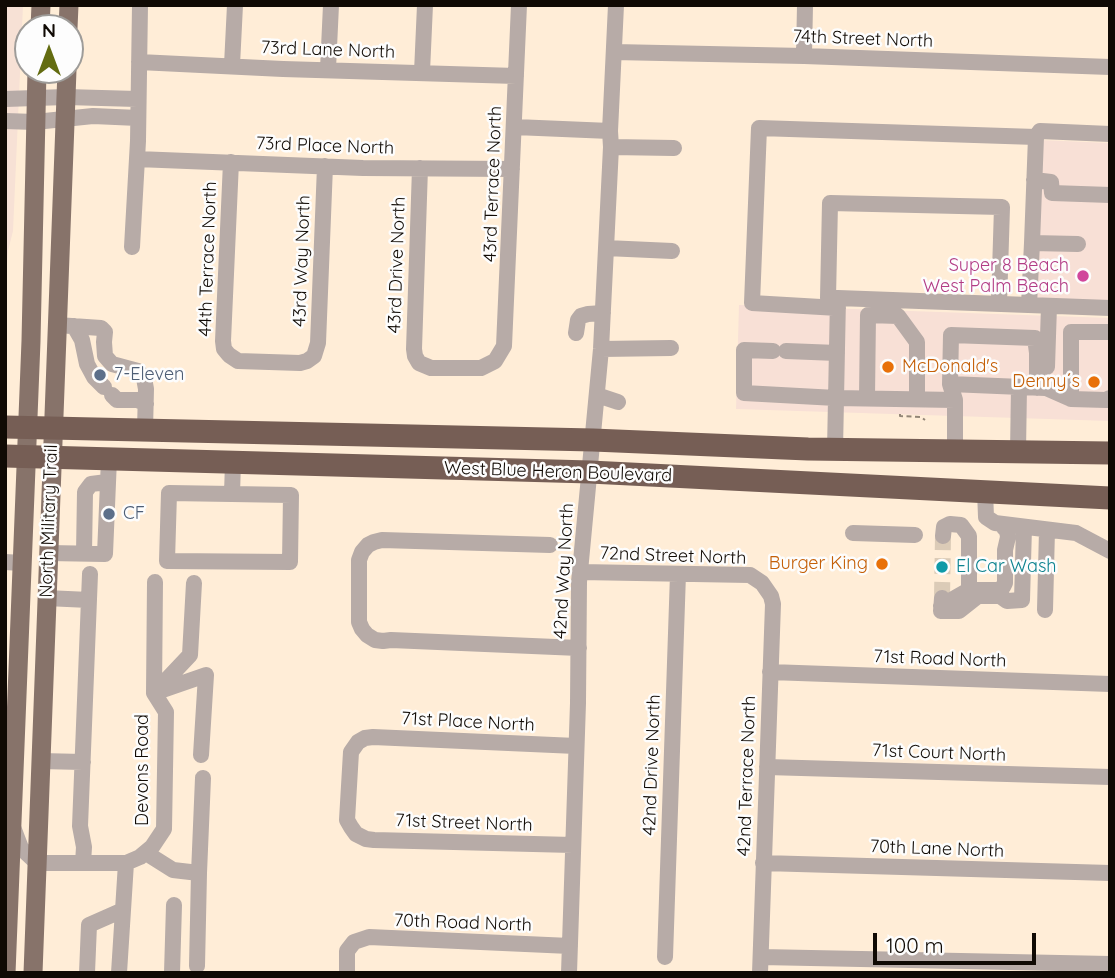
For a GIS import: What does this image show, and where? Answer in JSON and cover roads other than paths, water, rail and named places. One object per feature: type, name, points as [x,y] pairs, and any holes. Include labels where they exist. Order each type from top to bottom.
[{"type":"highway","name":"West Blue Heron Boulevard","points":[[16,427],[593,440],[835,450],[1110,453]]},
{"type":"highway","points":[[708,478],[741,469],[812,470],[835,450]]},
{"type":"highway","points":[[855,484],[882,462],[967,463],[965,451]]},
{"type":"highway","name":"West Blue Heron Boulevard","points":[[16,456],[590,472],[1110,498]]},
{"type":"main road","name":"North Military Trail","points":[[6,965],[12,824],[10,767],[16,427],[31,341],[37,84]]},
{"type":"main road","name":"North Military Trail","points":[[33,973],[52,428],[65,326],[66,84]]},
{"type":"street","points":[[132,247],[141,5]]},
{"type":"street","points":[[232,65],[235,5]]},
{"type":"street","points":[[328,69],[331,5]]},
{"type":"street","points":[[422,72],[425,5]]},
{"type":"street","name":"43rd Terrace North","points":[[495,360],[505,346],[519,5]]},
{"type":"street","name":"42nd Way North","points":[[569,973],[580,572],[601,349],[616,5]]},
{"type":"street","points":[[804,56],[805,5]]},
{"type":"street","name":"74th Street North","points":[[614,52],[1110,67]]},
{"type":"street","name":"73rd Lane North","points":[[139,62],[516,76]]},
{"type":"street","points":[[104,98],[104,116]]},
{"type":"street","points":[[5,99],[137,99]]},
{"type":"street","points":[[5,121],[35,122],[93,116],[138,118]]},
{"type":"street","points":[[515,127],[674,148]]},
{"type":"street","points":[[1035,137],[759,128],[752,303],[838,309],[1029,305],[1048,312],[1071,332],[1110,332]]},
{"type":"street","points":[[1029,305],[1035,137],[1040,131],[1110,134]]},
{"type":"street","name":"73rd Place North","points":[[137,159],[512,169]]},
{"type":"street","name":"44th Terrace North","points":[[231,162],[224,349],[237,361],[300,363],[314,356]]},
{"type":"street","name":"43rd Way North","points":[[314,356],[318,343],[325,166]]},
{"type":"street","name":"43rd Drive North","points":[[420,168],[415,356],[419,362],[431,368],[473,369],[495,360]]},
{"type":"street","points":[[1034,180],[1051,182],[1052,193],[1110,195]]},
{"type":"street","points":[[868,322],[838,309],[828,298],[830,203],[1002,207],[999,304]]},
{"type":"street","points":[[1032,243],[1078,244]]},
{"type":"street","points":[[606,248],[672,251]]},
{"type":"street","points":[[1048,312],[1110,308]]},
{"type":"street","points":[[835,450],[838,309]]},
{"type":"street","points":[[1042,388],[1048,312]]},
{"type":"street","points":[[576,333],[581,316],[603,313]]},
{"type":"street","points":[[867,398],[868,315],[898,316],[918,342],[917,398]]},
{"type":"street","points":[[65,326],[82,340],[87,364],[94,377],[117,400],[138,400],[146,404]]},
{"type":"street","points":[[65,326],[101,328],[105,332],[105,356],[111,364],[138,371],[144,377],[145,430]]},
{"type":"street","points":[[1071,332],[1071,399]]},
{"type":"street","points":[[965,451],[952,392],[951,335],[1035,338],[1042,388]]},
{"type":"street","points":[[601,349],[671,348]]},
{"type":"street","points":[[837,353],[744,350],[744,393],[836,398],[917,398],[952,392],[1020,387],[1042,388],[1071,399],[1110,398]]},
{"type":"street","points":[[1018,452],[1020,387]]},
{"type":"street","points":[[597,395],[618,402]]},
{"type":"street","points":[[48,553],[84,554],[85,492],[91,484],[107,482],[109,459]]},
{"type":"street","points":[[233,462],[233,494]]},
{"type":"street","points":[[985,491],[986,517],[996,523],[1076,533],[1110,551]]},
{"type":"street","points":[[169,493],[233,494],[291,495],[290,562],[167,561],[169,493]]},
{"type":"street","points":[[942,602],[941,611],[960,611],[971,595],[969,536],[961,525],[950,524],[944,527],[943,536]]},
{"type":"street","points":[[971,595],[998,590],[1005,583],[1005,550],[1008,537],[1004,526]]},
{"type":"street","points":[[971,595],[1000,597],[1007,601],[1022,600],[1024,527]]},
{"type":"street","points":[[1045,610],[1047,530]]},
{"type":"street","points":[[853,533],[915,535]]},
{"type":"street","points":[[550,545],[382,540],[368,545],[359,560],[359,622],[367,635],[383,641],[579,648]]},
{"type":"street","name":"72nd Street North","points":[[580,572],[750,575],[762,583]]},
{"type":"street","points":[[83,863],[84,847],[80,826],[90,574]]},
{"type":"street","name":"42nd Drive North","points":[[665,957],[678,574]]},
{"type":"street","points":[[154,693],[155,582]]},
{"type":"street","points":[[154,693],[190,655],[194,583]]},
{"type":"street","name":"42nd Terrace North","points":[[760,965],[773,604],[762,583]]},
{"type":"street","points":[[46,598],[89,600]]},
{"type":"street","name":"71st Road North","points":[[770,672],[1110,684]]},
{"type":"street","points":[[154,693],[206,676],[201,755]]},
{"type":"street","name":"Devons Road","points":[[146,853],[157,842],[164,829],[166,712],[154,693]]},
{"type":"street","name":"71st Place North","points":[[356,834],[347,820],[351,752],[358,742],[373,737],[576,746]]},
{"type":"street","points":[[40,761],[83,762]]},
{"type":"street","name":"71st Court North","points":[[766,767],[1110,777]]},
{"type":"street","points":[[197,966],[203,778]]},
{"type":"street","points":[[12,824],[21,848],[37,863],[126,863],[146,853],[173,870],[199,873]]},
{"type":"street","name":"71st Street North","points":[[356,834],[374,840],[573,845]]},
{"type":"street","points":[[119,973],[126,863]]},
{"type":"street","name":"70th Lane North","points":[[763,863],[1110,873]]},
{"type":"street","points":[[172,973],[174,905]]},
{"type":"street","points":[[87,973],[89,925],[123,910]]},
{"type":"street","name":"70th Road North","points":[[347,973],[348,951],[354,942],[369,937],[570,947]]},
{"type":"street","points":[[760,965],[1110,964]]},
{"type":"tunnel","points":[[942,598],[943,536]]},
{"type":"place","name":"Super 8 Beach West Palm Beach","points":[[1083,276]]},
{"type":"place","name":"McDonald's","points":[[888,367]]},
{"type":"place","name":"7-Eleven","points":[[100,375]]},
{"type":"place","name":"Denny´s","points":[[1094,382]]},
{"type":"place","name":"CF","points":[[109,514]]},
{"type":"place","name":"Burger King","points":[[882,564]]},
{"type":"place","name":"El Car Wash","points":[[942,567]]}]
